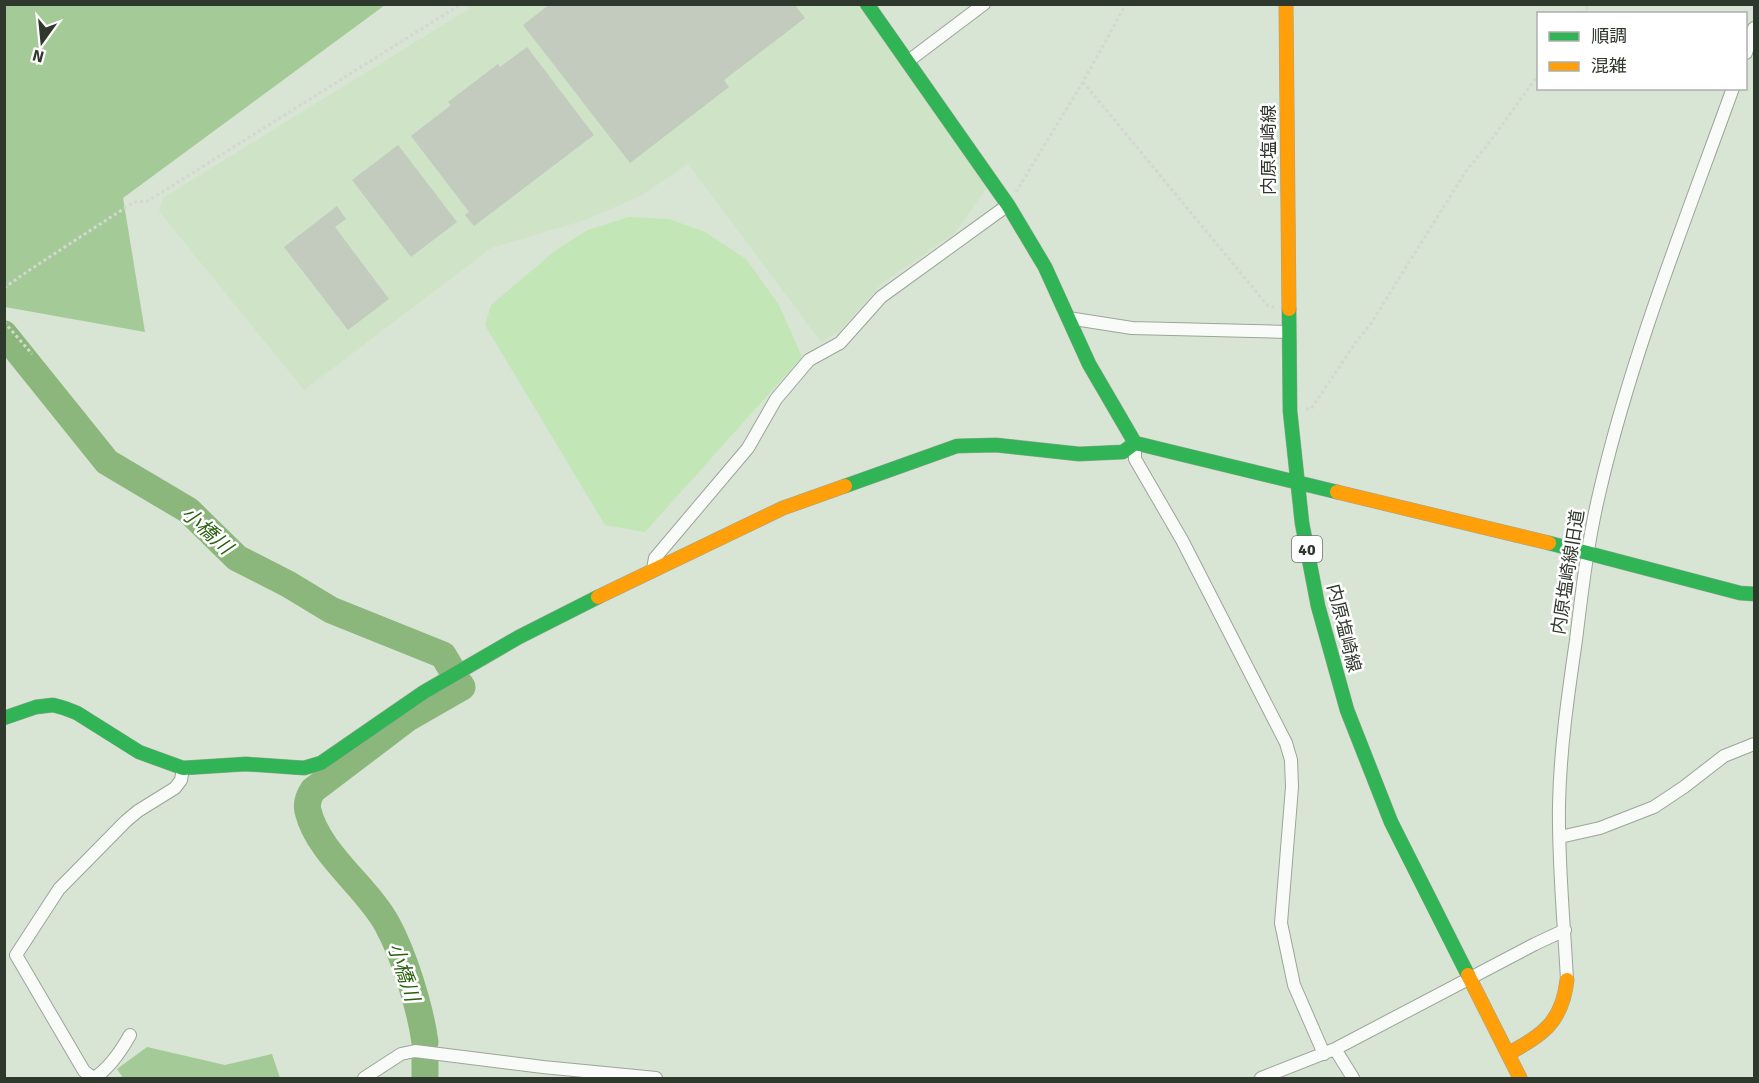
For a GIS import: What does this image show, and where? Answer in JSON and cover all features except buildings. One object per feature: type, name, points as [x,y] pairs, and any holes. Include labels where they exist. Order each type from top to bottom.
[{"type":"street","points":[[867,4],[1008,205],[1045,267],[1089,364],[1134,443],[1135,459],[1182,540],[1286,743],[1291,760],[1292,787],[1281,923],[1294,985],[1330,1051],[1353,1078]]},
{"type":"street","points":[[907,62],[984,4]]},
{"type":"street","name":"内原塩崎線","points":[[1286,4],[1290,411],[1297,483],[1318,606],[1347,710],[1391,822],[1520,1078]]},
{"type":"street","points":[[1747,50],[1755,28]]},
{"type":"street","name":"内原塩崎線旧道","points":[[1508,1054],[1555,1022],[1567,993],[1560,837],[1561,765],[1588,552],[1599,492],[1614,433],[1659,294],[1732,90]]},
{"type":"street","points":[[653,569],[655,558],[748,448],[776,399],[809,360],[840,343],[881,297],[1008,205]]},
{"type":"street","points":[[1068,318],[1132,328],[1288,332]]},
{"type":"street","points":[[1134,443],[1496,528],[1740,593],[1755,594]]},
{"type":"street","points":[[4,718],[36,707],[53,705],[77,712],[139,752],[183,768],[246,764],[304,768],[321,763],[433,686],[519,637],[653,569],[783,508],[957,446],[996,445],[1079,454],[1123,452],[1134,443]]},
{"type":"street","points":[[1560,837],[1600,828],[1654,807],[1724,756],[1755,744]]},
{"type":"street","points":[[130,1035],[115,1058],[98,1077],[84,1071],[10,955],[59,889],[126,821],[175,788],[181,780],[183,768]]},
{"type":"street","points":[[1261,1078],[1330,1051],[1565,930]]},
{"type":"street","points":[[364,1078],[401,1054],[415,1051],[656,1078]]},
{"type":"path","points":[[4,288],[134,202],[148,201],[461,4]]},
{"type":"path","points":[[1008,205],[1083,82],[1126,4]]},
{"type":"path","points":[[1290,411],[1311,409],[1370,325],[1466,171],[1537,78]]},
{"type":"path","points":[[1083,82],[1268,306],[1288,308]]},
{"type":"path","points":[[4,322],[32,354]]},
{"type":"shaded area","points":[[469,4],[860,5],[988,186],[955,233],[882,283],[840,331],[821,342],[688,164],[642,195],[585,220],[491,248],[304,390],[159,211],[163,198],[469,9]]},
{"type":"green space","points":[[4,5],[385,5],[123,198],[145,332],[5,307]]},
{"type":"green space","points":[[629,217],[669,219],[705,232],[746,259],[779,305],[802,357],[645,532],[605,525],[485,325],[491,305],[556,250],[588,230]]},
{"type":"green space","points":[[147,1047],[225,1065],[272,1054],[280,1078],[123,1078],[117,1069]]},
{"type":"waterway","name":"小橋川","points":[[4,334],[107,462],[188,510],[237,558],[288,584],[331,610],[443,655],[452,670]]},
{"type":"waterway","name":"小橋川","points":[[425,1042],[410,981],[387,924],[322,841],[313,826],[307,805],[313,790],[408,718],[462,687],[460,684]]},
{"type":"waterway","name":"小橋川","points":[[425,1060],[425,1078]]},
{"type":"traffic: fast","points":[[867,4],[1008,205],[1045,267],[1089,364],[1135,443],[1337,492]]},
{"type":"traffic: fast","points":[[1289,309],[1290,411],[1302,523],[1318,606],[1347,710],[1391,822],[1468,975]]},
{"type":"traffic: fast","points":[[845,486],[957,446],[996,445],[1079,454],[1123,452],[1135,443]]},
{"type":"traffic: fast","points":[[1549,543],[1740,593],[1754,594]]},
{"type":"traffic: fast","points":[[4,718],[36,707],[53,705],[77,713],[139,752],[183,768],[246,764],[304,768],[321,763],[424,692],[519,637],[598,597]]},
{"type":"traffic: slow","points":[[1286,4],[1289,309]]},
{"type":"traffic: slow","points":[[598,597],[783,508],[845,486]]},
{"type":"traffic: slow","points":[[1337,492],[1549,543]]},
{"type":"traffic: slow","points":[[1468,975],[1520,1078]]},
{"type":"traffic: slow","points":[[1508,1054],[1549,1026],[1561,1007],[1567,980]]}]
